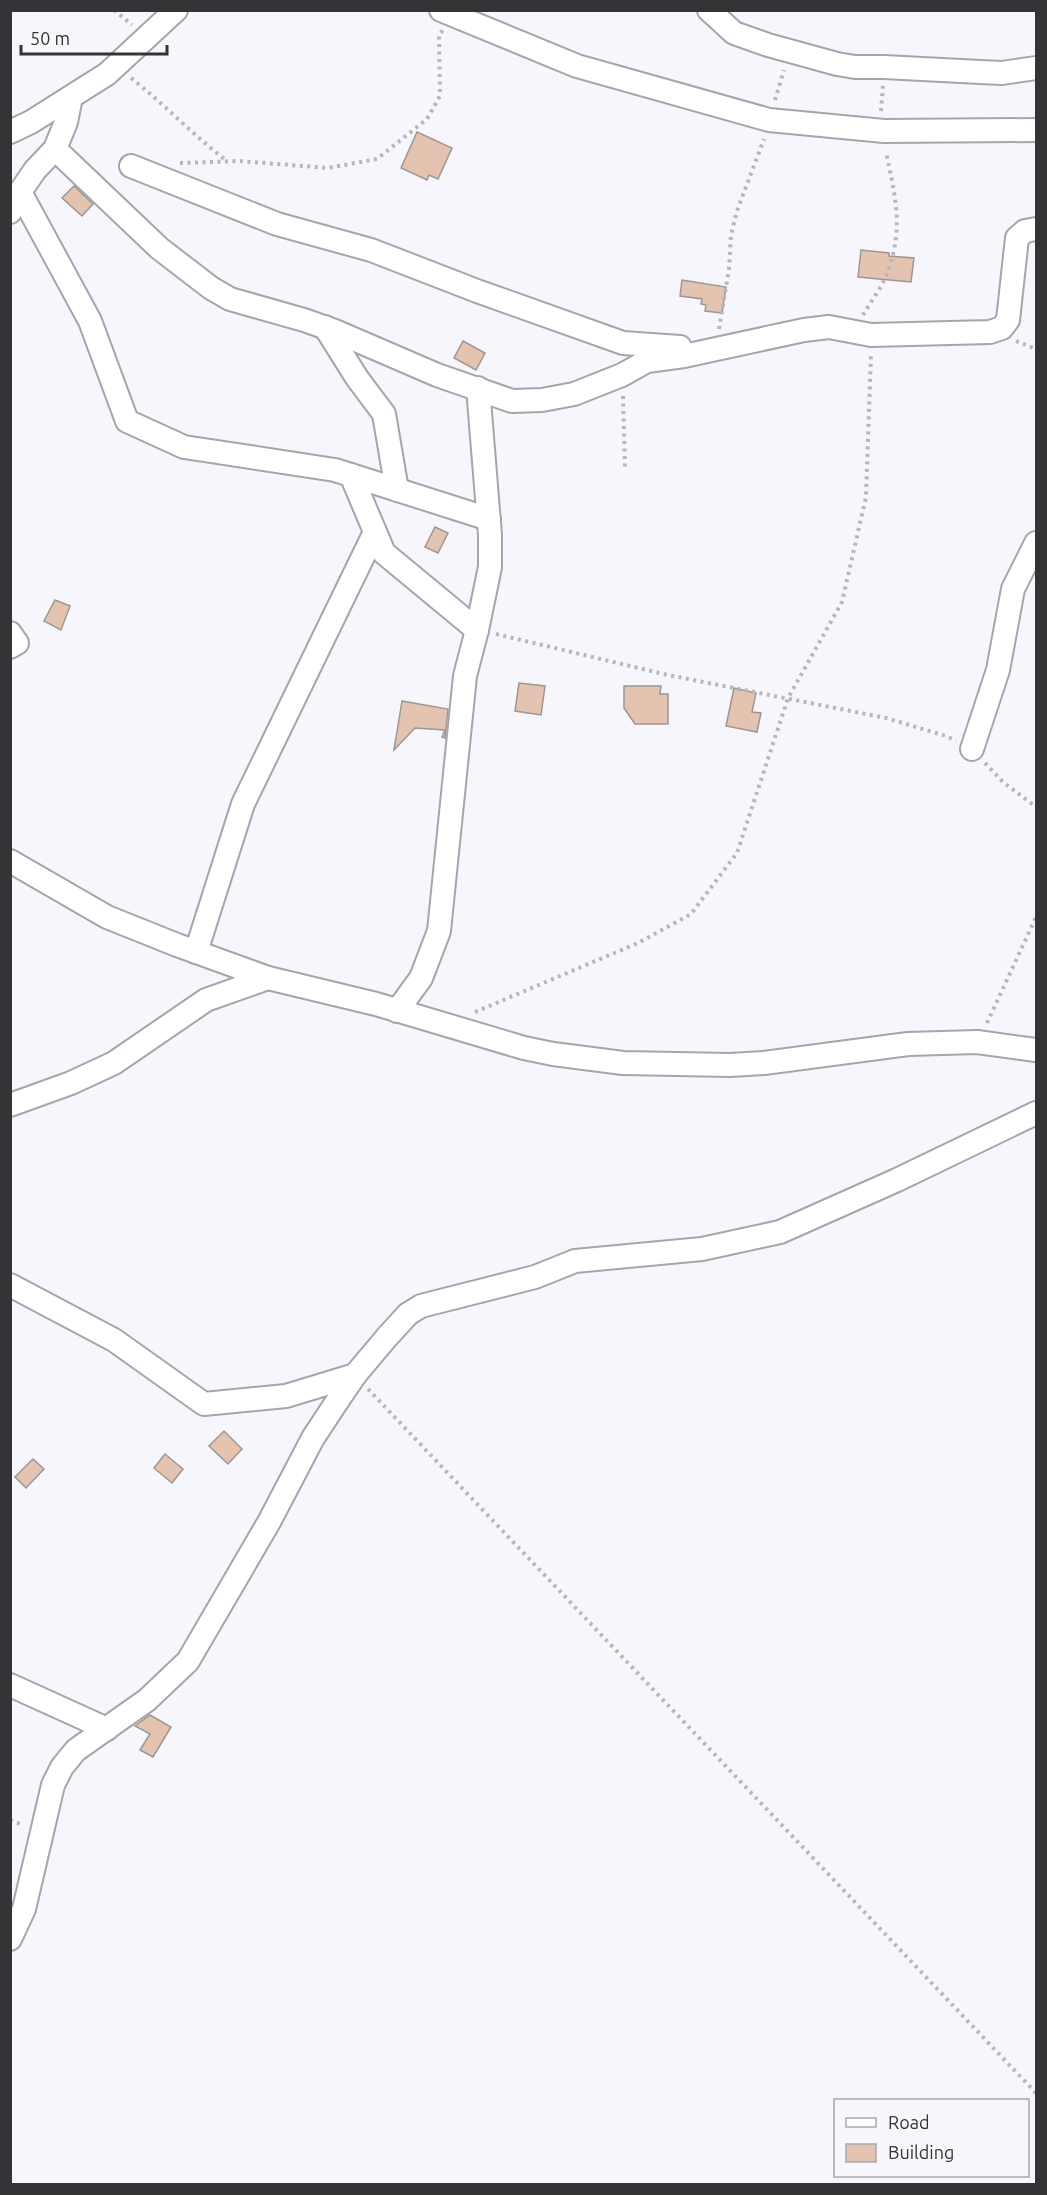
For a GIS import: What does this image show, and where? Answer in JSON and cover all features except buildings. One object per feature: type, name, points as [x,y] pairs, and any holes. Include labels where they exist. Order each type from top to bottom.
[{"type":"street","points":[[10,132],[107,74],[176,10]]},
{"type":"street","points":[[709,10],[734,33],[790,51],[855,67],[1002,73],[1036,68]]},
{"type":"street","points":[[447,13],[577,66],[769,120],[884,131],[1036,130]]},
{"type":"street","points":[[10,213],[20,192],[55,149],[66,122],[70,97]]},
{"type":"street","points":[[55,149],[159,249],[211,288],[230,299],[325,327],[437,375],[512,401],[542,400],[574,394],[622,375],[647,361],[714,350],[804,330],[829,327],[862,333],[990,332],[1002,328],[1008,320],[1017,237],[1025,231],[1036,229]]},
{"type":"street","points":[[131,166],[278,224],[371,250],[622,343],[714,350]]},
{"type":"street","points":[[20,192],[90,321],[127,421],[184,447],[335,470],[489,519]]},
{"type":"street","points":[[325,327],[357,378],[384,414],[397,490]]},
{"type":"street","points":[[397,1011],[421,978],[439,931],[465,676],[477,630],[490,560],[489,519],[477,388]]},
{"type":"street","points":[[351,475],[384,553],[477,630]]},
{"type":"street","points":[[195,952],[243,804],[375,532]]},
{"type":"street","points":[[972,749],[998,670],[1013,589],[1036,543]]},
{"type":"street","points":[[10,633],[17,643],[10,647]]},
{"type":"street","points":[[10,861],[107,917],[268,978],[346,996],[444,1026],[553,1054],[622,1063],[730,1065],[764,1063],[908,1044],[977,1042],[1036,1050]]},
{"type":"street","points":[[10,1105],[71,1083],[114,1063],[206,1000],[268,978]]},
{"type":"street","points":[[10,1939],[24,1909],[53,1785],[62,1767],[76,1750],[147,1700],[188,1661],[269,1522],[313,1438],[355,1375],[408,1314],[421,1306],[536,1277],[575,1261],[702,1249],[780,1232],[897,1180],[1036,1113]]},
{"type":"street","points":[[10,1285],[114,1340],[204,1404],[286,1396],[355,1375]]},
{"type":"street","points":[[10,1685],[107,1729]]},
{"type":"path","points":[[174,163],[228,161],[328,168],[376,159],[427,119],[440,96],[439,35],[447,13]]},
{"type":"path","points":[[714,350],[722,313],[731,235],[737,211],[759,156],[790,51]]},
{"type":"path","points":[[116,66],[170,111],[188,130],[228,161]]},
{"type":"path","points":[[444,1026],[638,943],[691,914],[737,853],[788,698],[842,602],[866,497],[862,333],[888,272],[898,231],[881,108],[885,67]]},
{"type":"path","points":[[622,375],[625,468]]},
{"type":"path","points":[[477,630],[679,677],[886,718],[946,736],[972,749],[1003,782],[1036,807]]},
{"type":"path","points":[[977,1042],[1036,917]]},
{"type":"path","points":[[355,1375],[1036,2093]]}]
